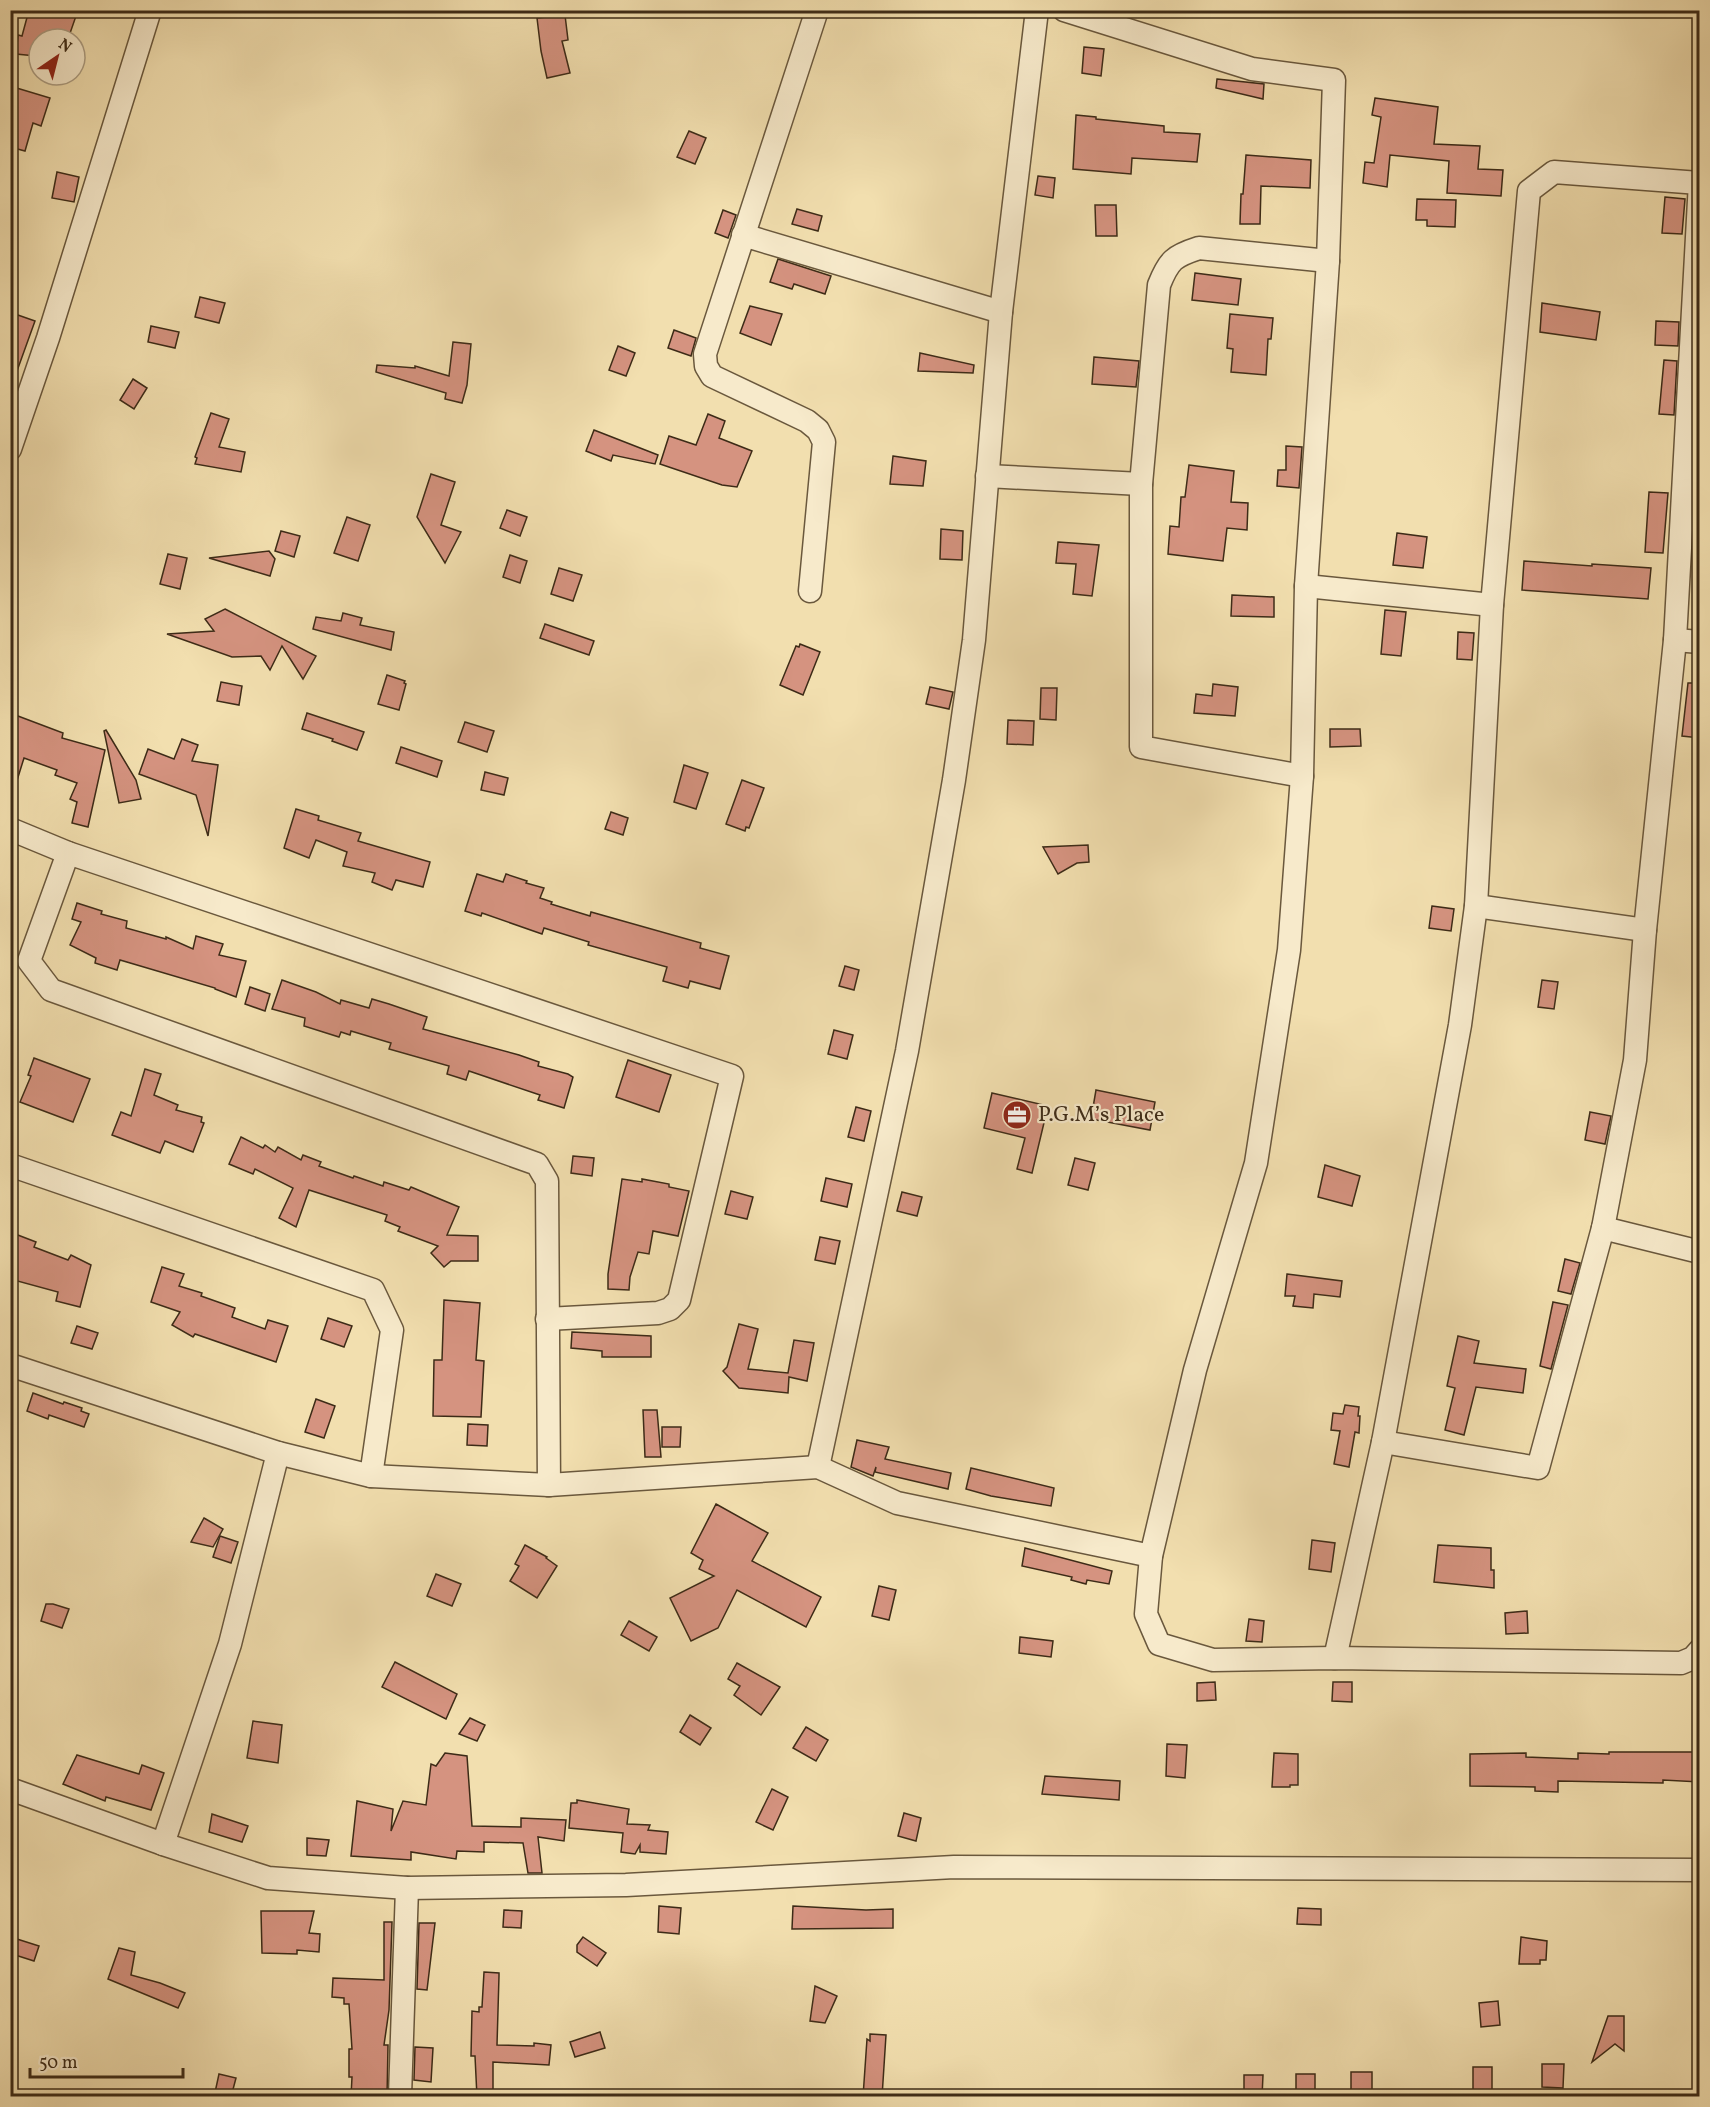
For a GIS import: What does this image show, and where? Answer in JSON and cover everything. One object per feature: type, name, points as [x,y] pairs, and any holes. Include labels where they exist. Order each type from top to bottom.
[{"type":"street","points":[[10,449],[52,327],[150,10]]},
{"type":"street","points":[[810,591],[825,442],[818,430],[807,421],[712,376],[706,366],[705,354],[817,10]]},
{"type":"street","points":[[818,1467],[907,1051],[954,780],[974,640],[1001,312],[1037,10]]},
{"type":"street","points":[[1064,10],[1252,69],[1334,80],[1328,261],[1306,586],[1302,776],[1289,950],[1257,1163],[1196,1370],[1151,1557],[1146,1614],[1159,1644],[1213,1659],[1335,1658],[1681,1663],[1693,1658],[1700,1650]]},
{"type":"street","points":[[1335,1658],[1383,1442],[1460,1025],[1476,906],[1492,605],[1529,192],[1554,172],[1699,182],[1675,640],[1645,930],[1635,1060],[1603,1228],[1538,1468],[1383,1442]]},
{"type":"street","points":[[743,235],[1001,312]]},
{"type":"street","points":[[1302,776],[1141,747],[1141,484],[1159,285],[1166,266],[1181,254],[1199,248],[1328,261]]},
{"type":"street","points":[[987,476],[1141,484]]},
{"type":"street","points":[[1306,586],[1492,605]]},
{"type":"street","points":[[1675,640],[1700,642]]},
{"type":"street","points":[[10,829],[68,853],[732,1076],[679,1300],[670,1309],[658,1313],[547,1319]]},
{"type":"street","points":[[68,853],[29,961],[51,990],[537,1164],[547,1180],[549,1485]]},
{"type":"street","points":[[1476,906],[1645,930]]},
{"type":"street","points":[[10,1165],[373,1290],[392,1330],[371,1476]]},
{"type":"street","points":[[1603,1228],[1700,1252]]},
{"type":"street","points":[[10,1365],[278,1453],[371,1476],[549,1485],[818,1467],[897,1503],[1151,1557]]},
{"type":"street","points":[[163,1844],[230,1644],[278,1453]]},
{"type":"street","points":[[10,1789],[163,1844],[268,1878],[407,1888],[626,1885],[954,1867],[1700,1869]]},
{"type":"street","points":[[400,2097],[407,1888]]},
{"type":"building","points":[[29,10],[61,10],[76,16],[72,27],[27,27],[27,55],[16,54],[18,35],[22,36]]},
{"type":"building","points":[[565,15],[568,40],[562,41],[570,73],[547,78],[537,18]]},
{"type":"building","points":[[1084,47],[1104,49],[1101,76],[1082,73]]},
{"type":"building","points":[[1217,79],[1264,84],[1263,99],[1216,88]]},
{"type":"building","points":[[10,86],[50,98],[41,126],[33,123],[25,151],[10,147]]},
{"type":"building","points":[[1375,98],[1438,107],[1434,144],[1480,146],[1478,169],[1503,170],[1501,196],[1447,193],[1449,161],[1390,155],[1387,187],[1363,183],[1365,162],[1374,163],[1381,117],[1372,115]]},
{"type":"building","points":[[1076,115],[1164,126],[1164,132],[1200,134],[1197,162],[1132,158],[1131,174],[1073,169]]},
{"type":"building","points":[[689,131],[706,138],[695,164],[677,157]]},
{"type":"building","points":[[1246,155],[1311,160],[1310,188],[1261,186],[1260,224],[1240,224]]},
{"type":"building","points":[[57,172],[79,177],[74,202],[52,198]]},
{"type":"building","points":[[1038,176],[1055,178],[1053,198],[1035,195]]},
{"type":"building","points":[[1665,197],[1685,199],[1682,234],[1662,233]]},
{"type":"building","points":[[1417,199],[1456,200],[1455,227],[1427,226],[1427,220],[1416,220]]},
{"type":"building","points":[[1095,205],[1116,205],[1117,236],[1096,236]]},
{"type":"building","points":[[797,209],[822,216],[818,231],[792,224]]},
{"type":"building","points":[[723,210],[736,215],[728,238],[715,233]]},
{"type":"building","points":[[778,259],[831,276],[825,294],[794,284],[792,289],[770,282]]},
{"type":"building","points":[[1195,273],[1241,279],[1238,305],[1192,300]]},
{"type":"building","points":[[200,297],[225,303],[219,323],[195,317]]},
{"type":"building","points":[[1542,303],[1600,312],[1596,340],[1540,332]]},
{"type":"building","points":[[750,306],[782,314],[771,345],[740,333]]},
{"type":"building","points":[[15,314],[35,321],[13,382],[10,381],[10,327]]},
{"type":"building","points":[[1230,314],[1273,318],[1271,339],[1268,339],[1266,375],[1231,372],[1233,349],[1227,348]]},
{"type":"building","points":[[1656,321],[1679,322],[1678,346],[1655,345]]},
{"type":"building","points":[[151,326],[179,332],[175,348],[148,342]]},
{"type":"building","points":[[674,330],[696,338],[691,356],[668,348]]},
{"type":"building","points":[[453,342],[471,344],[467,385],[462,403],[445,399],[446,393],[376,372],[377,365],[415,368],[415,366],[449,376]]},
{"type":"building","points":[[618,346],[635,353],[626,376],[609,370]]},
{"type":"building","points":[[920,353],[974,365],[973,373],[918,371]]},
{"type":"building","points":[[1094,357],[1139,361],[1136,387],[1092,384]]},
{"type":"building","points":[[1664,360],[1677,361],[1674,415],[1659,414]]},
{"type":"building","points":[[133,379],[147,388],[134,409],[120,400]]},
{"type":"building","points":[[211,413],[229,419],[219,447],[245,452],[241,472],[195,464],[197,458],[195,457]]},
{"type":"building","points":[[708,414],[725,421],[719,438],[752,451],[737,487],[722,485],[660,464],[669,436],[696,445]]},
{"type":"building","points":[[594,430],[658,455],[655,464],[613,455],[611,461],[586,451]]},
{"type":"building","points":[[1286,446],[1302,447],[1299,488],[1277,486],[1278,470],[1286,470]]},
{"type":"building","points":[[893,456],[926,461],[923,486],[890,484]]},
{"type":"building","points":[[1189,465],[1234,471],[1231,502],[1248,503],[1247,530],[1227,528],[1223,561],[1168,554],[1170,526],[1179,527],[1181,497],[1185,497]]},
{"type":"building","points":[[431,474],[455,482],[441,525],[461,532],[445,563],[417,517]]},
{"type":"building","points":[[1649,492],[1668,493],[1663,553],[1645,552]]},
{"type":"building","points":[[507,510],[527,517],[520,536],[500,528]]},
{"type":"building","points":[[347,517],[370,525],[358,561],[334,553]]},
{"type":"building","points":[[941,529],[963,531],[962,560],[940,559]]},
{"type":"building","points":[[281,531],[300,536],[294,557],[275,551]]},
{"type":"building","points":[[1397,533],[1427,537],[1423,568],[1393,565]]},
{"type":"building","points":[[1058,542],[1099,545],[1092,596],[1073,594],[1076,564],[1056,563]]},
{"type":"building","points":[[269,551],[275,559],[270,576],[209,558]]},
{"type":"building","points":[[168,554],[187,558],[180,589],[160,584]]},
{"type":"building","points":[[510,555],[527,561],[520,583],[503,577]]},
{"type":"building","points":[[1524,561],[1651,568],[1648,599],[1522,590]]},
{"type":"building","points":[[559,568],[582,575],[573,601],[551,594]]},
{"type":"building","points":[[1232,595],[1274,597],[1274,617],[1231,616]]},
{"type":"building","points":[[225,609],[316,656],[303,679],[282,646],[270,670],[261,656],[232,657],[167,634],[214,631],[205,619]]},
{"type":"building","points":[[1385,610],[1406,612],[1401,656],[1381,654]]},
{"type":"building","points":[[343,613],[362,618],[360,625],[394,632],[391,650],[313,629],[316,617],[341,621]]},
{"type":"building","points":[[545,624],[594,641],[589,655],[540,638]]},
{"type":"building","points":[[1458,632],[1474,633],[1472,660],[1457,659]]},
{"type":"building","points":[[800,644],[820,652],[803,695],[780,685],[796,646],[799,647]]},
{"type":"building","points":[[387,675],[405,681],[399,710],[378,704]]},
{"type":"building","points":[[221,682],[242,686],[239,705],[217,701]]},
{"type":"building","points":[[1688,683],[1700,683],[1700,738],[1682,736]]},
{"type":"building","points":[[1213,684],[1238,687],[1235,716],[1194,713],[1196,694],[1212,696]]},
{"type":"building","points":[[930,687],[953,692],[949,709],[926,704]]},
{"type":"building","points":[[1041,688],[1057,688],[1056,720],[1040,719]]},
{"type":"building","points":[[10,713],[63,733],[62,738],[105,750],[88,827],[72,823],[77,802],[70,799],[77,783],[55,775],[57,770],[24,758],[14,790],[10,789]]},
{"type":"building","points":[[307,713],[364,732],[357,750],[302,729]]},
{"type":"building","points":[[1008,720],[1034,721],[1033,745],[1007,744]]},
{"type":"building","points":[[465,722],[494,731],[487,752],[458,742]]},
{"type":"building","points":[[1330,729],[1360,729],[1361,746],[1330,747]]},
{"type":"building","points":[[106,730],[136,780],[141,799],[119,803],[104,731]]},
{"type":"building","points":[[182,739],[198,745],[192,761],[218,765],[208,836],[196,795],[139,774],[148,749],[174,759]]},
{"type":"building","points":[[401,747],[442,761],[437,777],[396,763]]},
{"type":"building","points":[[684,765],[708,773],[696,809],[674,802]]},
{"type":"building","points":[[485,772],[508,778],[504,795],[481,790]]},
{"type":"building","points":[[742,780],[764,788],[749,828],[746,827],[745,831],[726,824]]},
{"type":"building","points":[[296,809],[319,816],[318,820],[361,833],[358,841],[430,862],[423,887],[396,880],[392,890],[372,882],[375,873],[343,866],[347,852],[316,840],[309,858],[284,848]]},
{"type":"building","points":[[611,812],[628,818],[623,835],[605,829]]},
{"type":"building","points":[[1088,845],[1089,862],[1077,863],[1058,874],[1043,847]]},
{"type":"building","points":[[477,874],[503,882],[506,874],[544,888],[540,898],[552,902],[551,904],[590,916],[591,912],[701,943],[700,948],[729,956],[720,989],[690,981],[688,988],[663,981],[667,967],[588,945],[589,942],[544,928],[542,934],[482,913],[481,916],[465,911]]},
{"type":"building","points":[[77,903],[102,911],[101,914],[127,921],[126,928],[166,939],[166,937],[193,949],[196,936],[223,944],[219,955],[246,961],[236,997],[215,988],[120,960],[117,970],[95,963],[96,958],[70,945],[81,922],[72,919]]},
{"type":"building","points":[[1432,906],[1454,909],[1451,931],[1429,928]]},
{"type":"building","points":[[845,966],[859,970],[854,990],[839,986]]},
{"type":"building","points":[[282,980],[316,992],[340,1004],[341,1000],[369,1008],[372,999],[389,1004],[427,1017],[423,1029],[519,1055],[539,1062],[538,1066],[568,1074],[573,1077],[564,1108],[538,1100],[540,1095],[469,1071],[466,1080],[447,1074],[449,1066],[389,1049],[391,1043],[351,1031],[350,1035],[341,1032],[339,1037],[304,1026],[305,1018],[272,1009]]},
{"type":"building","points":[[1542,980],[1558,982],[1554,1009],[1538,1007]]},
{"type":"building","points":[[250,987],[270,994],[265,1011],[245,1004]]},
{"type":"building","points":[[834,1030],[853,1035],[847,1059],[828,1054]]},
{"type":"building","points":[[34,1058],[90,1079],[73,1122],[20,1102],[31,1076],[28,1075]]},
{"type":"building","points":[[628,1060],[671,1075],[659,1112],[616,1097]]},
{"type":"building","points":[[145,1069],[161,1074],[154,1095],[178,1105],[176,1110],[202,1117],[201,1122],[204,1123],[193,1152],[165,1141],[160,1153],[112,1135],[121,1112],[131,1116]]},
{"type":"building","points":[[1096,1090],[1155,1102],[1150,1130],[1091,1119]]},
{"type":"building","points":[[992,1093],[1048,1106],[1032,1173],[1017,1169],[1025,1138],[984,1128]]},
{"type":"building","points":[[856,1107],[871,1111],[864,1141],[848,1137]]},
{"type":"building","points":[[1590,1112],[1611,1116],[1605,1144],[1585,1140]]},
{"type":"building","points":[[241,1137],[263,1148],[265,1145],[275,1152],[278,1147],[301,1160],[303,1155],[321,1162],[319,1166],[353,1178],[354,1176],[383,1186],[384,1182],[409,1190],[411,1187],[459,1207],[447,1235],[478,1236],[478,1261],[451,1261],[444,1267],[431,1253],[438,1246],[398,1231],[400,1227],[385,1221],[387,1215],[309,1190],[296,1227],[279,1218],[293,1188],[255,1169],[253,1174],[229,1164]]},
{"type":"building","points":[[573,1156],[594,1158],[592,1176],[571,1173]]},
{"type":"building","points":[[1075,1158],[1095,1163],[1088,1190],[1068,1185]]},
{"type":"building","points":[[1325,1165],[1360,1176],[1352,1206],[1318,1197]]},
{"type":"building","points":[[826,1178],[852,1184],[847,1207],[821,1201]]},
{"type":"building","points":[[622,1179],[642,1182],[642,1179],[669,1184],[669,1187],[689,1191],[678,1236],[653,1231],[649,1254],[638,1252],[630,1277],[629,1290],[608,1289],[608,1274]]},
{"type":"building","points":[[731,1191],[753,1197],[747,1219],[725,1214]]},
{"type":"building","points":[[902,1192],[922,1197],[917,1216],[897,1211]]},
{"type":"building","points":[[10,1232],[36,1242],[34,1247],[68,1260],[71,1255],[91,1265],[80,1307],[56,1301],[58,1292],[10,1279]]},
{"type":"building","points":[[820,1237],[840,1241],[835,1264],[815,1260]]},
{"type":"building","points":[[1565,1259],[1580,1263],[1571,1294],[1558,1291]]},
{"type":"building","points":[[162,1267],[184,1274],[179,1286],[202,1293],[201,1296],[235,1308],[232,1317],[265,1329],[268,1320],[288,1326],[276,1362],[195,1334],[193,1337],[172,1325],[180,1312],[151,1302]]},
{"type":"building","points":[[1287,1274],[1342,1281],[1340,1297],[1314,1294],[1313,1308],[1293,1306],[1295,1296],[1285,1296]]},
{"type":"building","points":[[444,1300],[480,1303],[476,1360],[484,1361],[481,1417],[433,1416],[434,1360],[442,1360]]},
{"type":"building","points":[[1553,1302],[1568,1305],[1551,1369],[1540,1366]]},
{"type":"building","points":[[328,1318],[352,1326],[344,1347],[321,1339]]},
{"type":"building","points":[[739,1324],[758,1329],[748,1369],[788,1373],[794,1340],[814,1343],[807,1381],[789,1377],[788,1393],[739,1388],[723,1371],[727,1367]]},
{"type":"building","points":[[77,1326],[98,1333],[92,1349],[71,1343]]},
{"type":"building","points":[[572,1332],[651,1336],[651,1357],[602,1357],[602,1351],[571,1348]]},
{"type":"building","points":[[1458,1336],[1479,1341],[1474,1363],[1526,1369],[1523,1393],[1476,1387],[1464,1435],[1445,1430],[1455,1388],[1447,1386]]},
{"type":"building","points":[[33,1393],[82,1408],[81,1411],[89,1414],[84,1427],[49,1415],[48,1419],[27,1411]]},
{"type":"building","points":[[316,1399],[335,1406],[324,1438],[305,1432]]},
{"type":"building","points":[[1345,1405],[1359,1407],[1358,1416],[1360,1416],[1359,1433],[1355,1432],[1349,1467],[1334,1464],[1340,1431],[1331,1430],[1333,1413],[1343,1414]]},
{"type":"building","points":[[643,1410],[657,1410],[661,1457],[645,1457]]},
{"type":"building","points":[[468,1424],[488,1425],[487,1446],[467,1445]]},
{"type":"building","points":[[662,1427],[681,1427],[680,1447],[662,1447]]},
{"type":"building","points":[[857,1440],[889,1447],[885,1459],[951,1473],[948,1489],[875,1472],[876,1467],[873,1476],[851,1467]]},
{"type":"building","points":[[971,1468],[1054,1488],[1051,1506],[991,1496],[966,1489]]},
{"type":"building","points":[[716,1504],[768,1533],[752,1561],[821,1597],[806,1627],[737,1590],[718,1628],[691,1641],[670,1598],[714,1576],[699,1569],[703,1560],[691,1553]]},
{"type":"building","points":[[204,1518],[223,1529],[213,1547],[191,1542]]},
{"type":"building","points":[[220,1536],[238,1542],[231,1563],[213,1557]]},
{"type":"building","points":[[1312,1540],[1335,1543],[1331,1572],[1309,1569]]},
{"type":"building","points":[[525,1545],[547,1557],[557,1566],[537,1598],[510,1581],[519,1566],[515,1564]]},
{"type":"building","points":[[1438,1545],[1491,1548],[1494,1588],[1434,1582]]},
{"type":"building","points":[[1025,1548],[1112,1571],[1109,1584],[1087,1580],[1086,1584],[1071,1580],[1072,1577],[1022,1566]]},
{"type":"building","points":[[436,1574],[461,1584],[452,1606],[427,1596]]},
{"type":"building","points":[[879,1586],[896,1590],[889,1620],[872,1616]]},
{"type":"building","points":[[46,1604],[69,1609],[62,1628],[41,1621]]},
{"type":"building","points":[[1527,1611],[1528,1633],[1506,1634],[1505,1613]]},
{"type":"building","points":[[1249,1619],[1264,1621],[1262,1642],[1246,1641]]},
{"type":"building","points":[[629,1621],[657,1637],[649,1651],[621,1635]]},
{"type":"building","points":[[1020,1637],[1053,1641],[1051,1657],[1019,1653]]},
{"type":"building","points":[[395,1662],[457,1694],[446,1719],[382,1687]]},
{"type":"building","points":[[737,1663],[780,1687],[761,1715],[734,1695],[740,1686],[728,1679]]},
{"type":"building","points":[[1215,1682],[1216,1700],[1197,1701],[1197,1683]]},
{"type":"building","points":[[1333,1682],[1352,1682],[1352,1702],[1332,1701]]},
{"type":"building","points":[[690,1715],[711,1728],[700,1745],[680,1732]]},
{"type":"building","points":[[470,1718],[485,1725],[477,1741],[459,1734]]},
{"type":"building","points":[[253,1721],[282,1725],[278,1763],[247,1758]]},
{"type":"building","points":[[806,1727],[828,1740],[816,1761],[793,1748]]},
{"type":"building","points":[[1167,1744],[1187,1745],[1185,1778],[1166,1776]]},
{"type":"building","points":[[1609,1752],[1700,1752],[1700,1782],[1558,1781],[1558,1792],[1535,1791],[1535,1787],[1470,1786],[1470,1754],[1526,1753],[1526,1757],[1578,1759],[1578,1753],[1609,1754]]},
{"type":"building","points":[[445,1753],[467,1756],[472,1826],[521,1827],[521,1818],[566,1820],[564,1841],[538,1837],[542,1873],[528,1873],[523,1843],[484,1842],[484,1852],[457,1851],[456,1859],[411,1852],[411,1860],[351,1856],[357,1801],[393,1809],[391,1831],[403,1801],[426,1805],[431,1764],[436,1766]]},
{"type":"building","points":[[1274,1753],[1298,1754],[1298,1785],[1272,1787]]},
{"type":"building","points":[[77,1755],[139,1774],[142,1765],[164,1773],[151,1810],[106,1797],[105,1801],[63,1784]]},
{"type":"building","points":[[1045,1776],[1120,1781],[1119,1800],[1042,1794]]},
{"type":"building","points":[[772,1789],[788,1797],[773,1830],[756,1822]]},
{"type":"building","points":[[577,1800],[629,1809],[627,1824],[650,1825],[648,1830],[668,1832],[666,1854],[640,1852],[640,1845],[635,1854],[621,1852],[623,1833],[569,1828],[571,1803],[577,1803]]},
{"type":"building","points":[[904,1813],[921,1818],[916,1841],[898,1836]]},
{"type":"building","points":[[212,1814],[248,1826],[242,1842],[209,1832]]},
{"type":"building","points":[[307,1838],[329,1840],[326,1856],[307,1855]]},
{"type":"building","points":[[659,1906],[681,1908],[679,1934],[658,1932]]},
{"type":"building","points":[[793,1906],[866,1910],[893,1909],[893,1928],[792,1929]]},
{"type":"building","points":[[1298,1908],[1321,1909],[1321,1925],[1297,1924]]},
{"type":"building","points":[[504,1910],[522,1911],[521,1928],[503,1927]]},
{"type":"building","points":[[261,1911],[314,1911],[309,1933],[320,1934],[319,1952],[297,1950],[297,1954],[262,1953]]},
{"type":"building","points":[[384,1922],[392,1922],[389,2010],[384,2045],[388,2045],[387,2097],[351,2097],[352,2077],[349,2077],[349,2049],[352,2049],[349,2004],[344,2004],[344,1998],[332,1997],[333,1978],[384,1980]]},
{"type":"building","points":[[419,1923],[435,1923],[427,1990],[417,1989]]},
{"type":"building","points":[[583,1937],[606,1953],[597,1966],[577,1952],[577,1945]]},
{"type":"building","points":[[1521,1937],[1547,1941],[1546,1960],[1540,1960],[1540,1964],[1519,1964]]},
{"type":"building","points":[[17,1939],[39,1946],[34,1961],[12,1954]]},
{"type":"building","points":[[119,1948],[135,1952],[131,1975],[185,1993],[178,2008],[108,1979]]},
{"type":"building","points":[[484,1972],[499,1973],[497,2045],[534,2046],[534,2043],[551,2045],[549,2065],[493,2062],[493,2097],[477,2097],[475,2056],[471,2056],[472,2011],[479,2012],[479,2007],[482,2007]]},
{"type":"building","points":[[815,1986],[837,1996],[825,2023],[810,2021]]},
{"type":"building","points":[[1498,2001],[1500,2025],[1481,2027],[1479,2003]]},
{"type":"building","points":[[1608,2016],[1624,2016],[1624,2051],[1615,2044],[1592,2062]]},
{"type":"building","points":[[600,2032],[605,2048],[575,2057],[570,2042]]},
{"type":"building","points":[[870,2034],[886,2035],[882,2097],[863,2097],[867,2039],[870,2041]]},
{"type":"building","points":[[415,2047],[433,2048],[431,2082],[414,2080]]},
{"type":"building","points":[[1542,2064],[1564,2064],[1563,2088],[1542,2087]]},
{"type":"building","points":[[1473,2067],[1492,2067],[1492,2090],[1473,2090]]},
{"type":"building","points":[[1351,2072],[1372,2072],[1372,2097],[1351,2097]]},
{"type":"building","points":[[219,2074],[236,2078],[231,2097],[214,2097]]},
{"type":"building","points":[[1296,2074],[1315,2074],[1315,2097],[1296,2097]]},
{"type":"building","points":[[1244,2075],[1263,2075],[1262,2097],[1244,2097]]},
{"type":"place","name":"P.G.M’s Place","points":[[1017,1115]]}]
